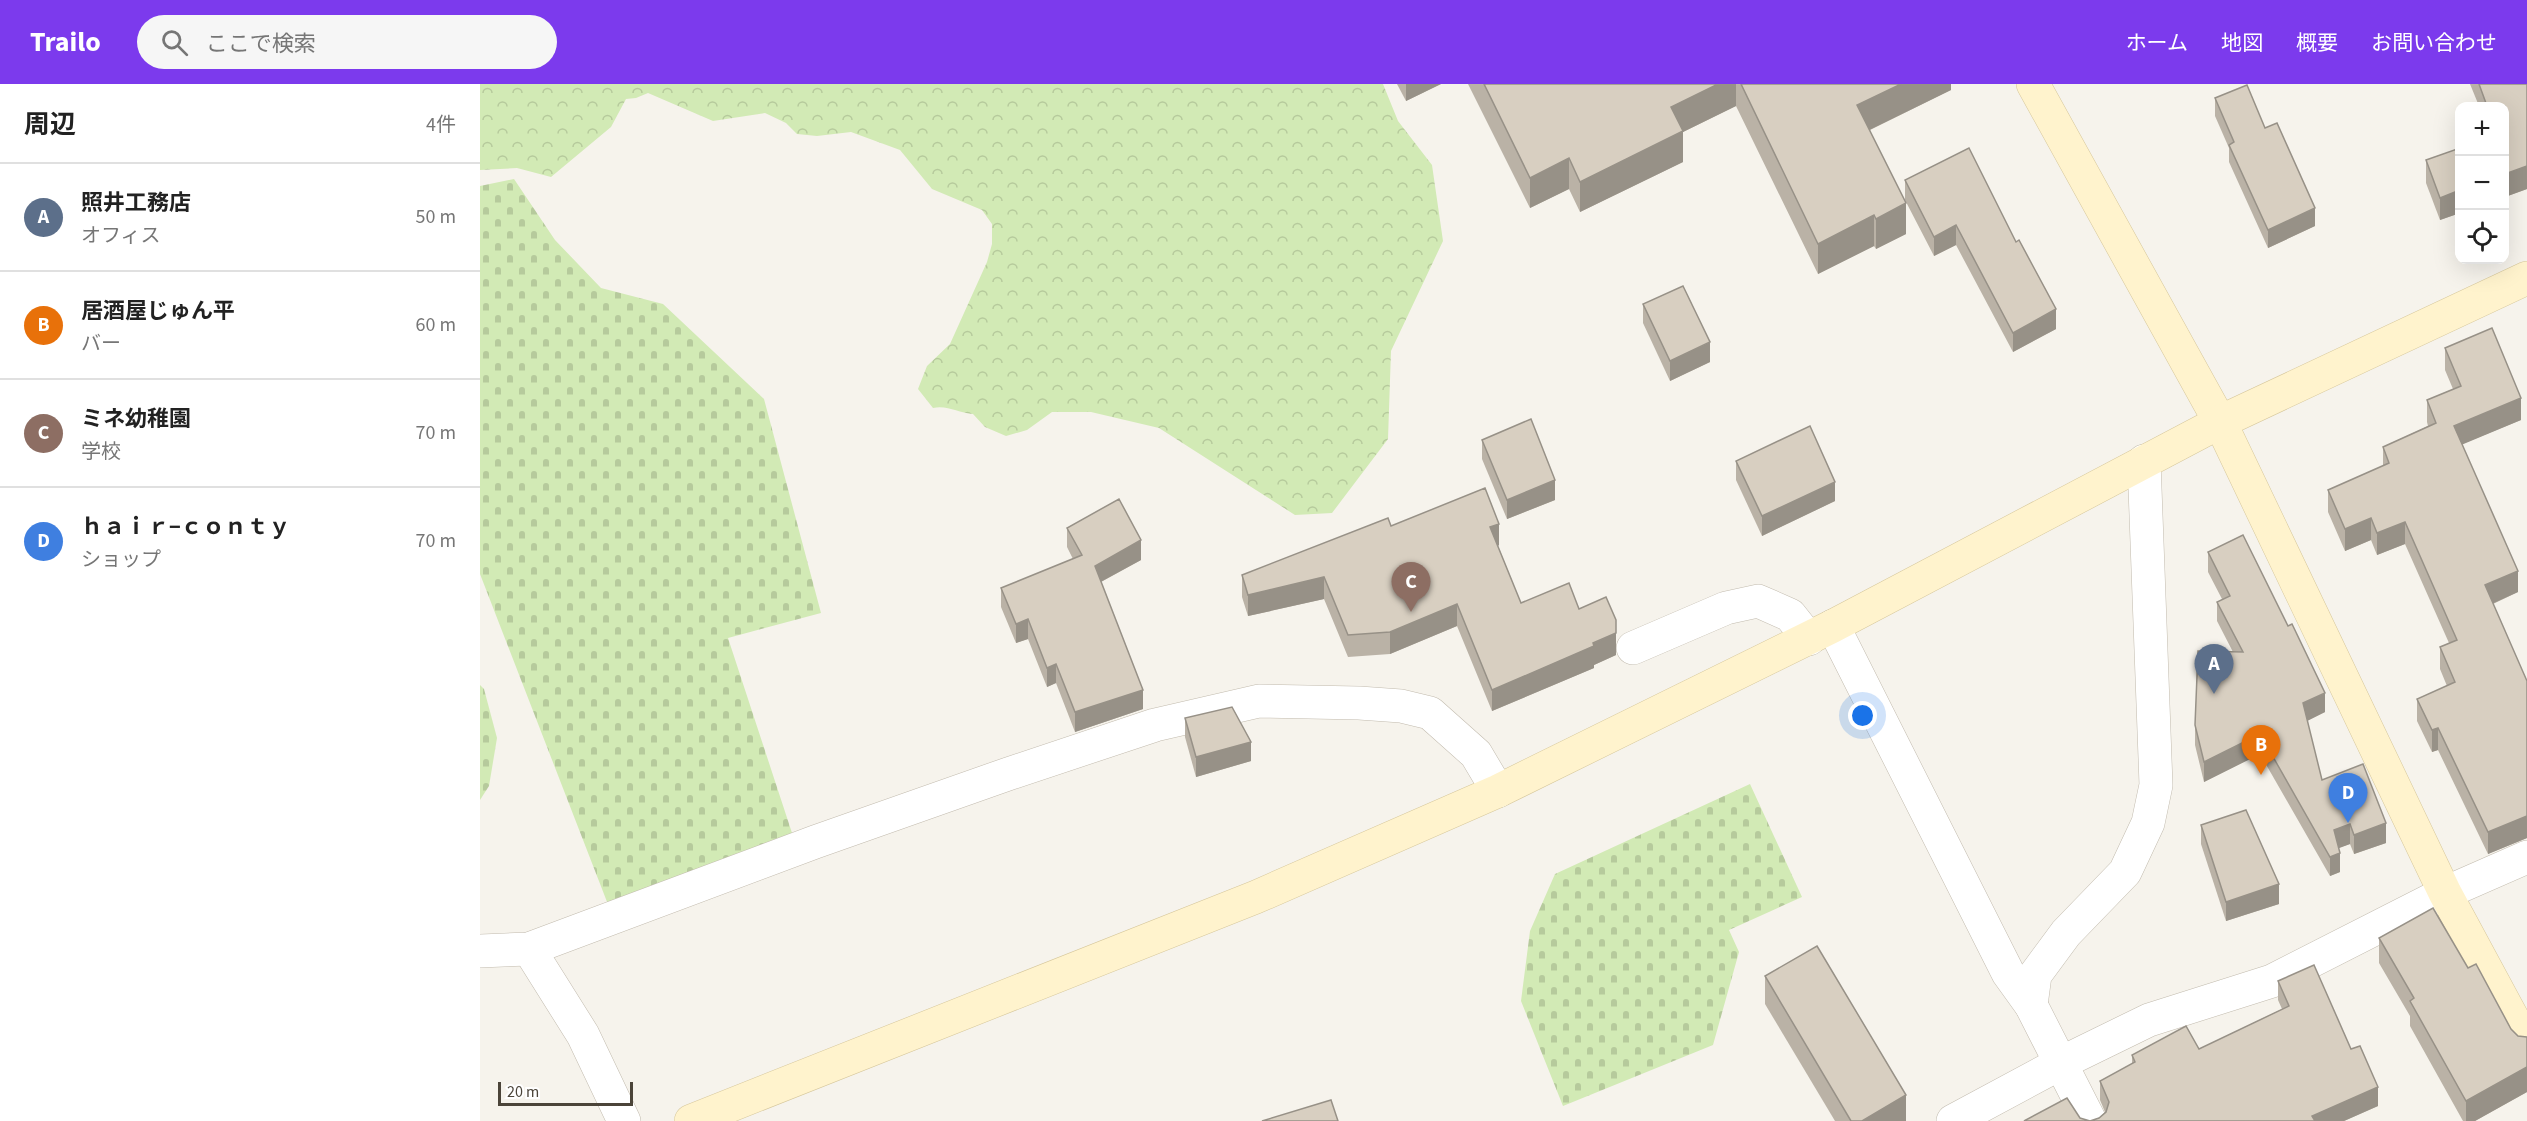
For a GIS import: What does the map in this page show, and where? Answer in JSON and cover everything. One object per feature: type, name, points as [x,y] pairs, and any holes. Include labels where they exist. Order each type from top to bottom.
[{"type":"street","points":[[2033,84],[2220,423],[2445,893],[2527,1045]]},
{"type":"street","points":[[691,1121],[1256,897],[1498,791],[1821,633],[2220,423],[2527,278]]},
{"type":"street","points":[[2031,1005],[2035,975],[2066,933],[2125,872],[2148,823],[2156,785],[2144,461]]},
{"type":"street","points":[[1633,648],[1726,608],[1758,601],[1790,615],[1821,633],[2008,974],[2031,1005],[2090,1121]]},
{"type":"street","points":[[480,951],[529,950],[815,842],[1008,774],[1155,725],[1259,701],[1359,702],[1401,705],[1430,713],[1476,754],[1498,791]]},
{"type":"street","points":[[1953,1121],[2061,1063],[2149,1020],[2272,981],[2445,893],[2527,857]]},
{"type":"street","points":[[529,950],[582,1035],[624,1121]]},
{"type":"green space","points":[[480,84],[1383,84],[1398,121],[1432,165],[1443,241],[1391,351],[1388,439],[1332,513],[1295,515],[1159,428],[1091,412],[1052,412],[1027,430],[1006,436],[985,427],[973,414],[933,408],[918,389],[927,366],[950,344],[987,262],[992,244],[992,224],[982,210],[932,189],[900,150],[851,132],[817,136],[797,134],[786,123],[765,113],[713,121],[648,93],[626,99],[611,127],[551,177],[517,168],[480,170]]},
{"type":"green space","points":[[514,179],[555,240],[601,288],[663,304],[764,399],[821,613],[728,638],[792,833],[609,907],[480,574],[480,186]]},
{"type":"green space","points":[[480,685],[484,689],[497,738],[489,786],[480,800]]},
{"type":"green space","points":[[1750,784],[1802,897],[1729,930],[1739,952],[1713,1045],[1563,1106],[1521,1001],[1530,931],[1555,874]]},
{"type":"building","points":[[1484,84],[1718,84],[1671,107],[1683,131],[1580,182],[1569,158],[1530,178]]},
{"type":"building","points":[[1741,84],[1901,84],[1857,105],[1906,203],[1876,219],[1874,215],[1818,244]]},
{"type":"building","points":[[2479,84],[2527,84],[2527,166],[2509,173],[2509,102],[2486,102]]},
{"type":"building","points":[[2247,85],[2265,128],[2277,123],[2315,208],[2268,230],[2229,145],[2234,142],[2215,98]]},
{"type":"building","points":[[1969,148],[2016,242],[2019,240],[2056,309],[2013,333],[1956,225],[1934,237],[1905,180]]},
{"type":"building","points":[[2455,150],[2455,192],[2440,198],[2426,160]]},
{"type":"building","points":[[1683,286],[1710,342],[1670,361],[1643,304]]},
{"type":"building","points":[[2492,328],[2521,398],[2454,426],[2518,571],[2485,585],[2527,681],[2527,816],[2488,832],[2438,728],[2432,730],[2417,699],[2455,682],[2440,647],[2457,640],[2405,522],[2377,533],[2371,518],[2345,529],[2328,490],[2389,463],[2383,447],[2436,423],[2427,400],[2461,386],[2445,348]]},
{"type":"building","points":[[1531,419],[1555,480],[1507,500],[1482,440]]},
{"type":"building","points":[[1810,426],[1835,482],[1762,516],[1736,461]]},
{"type":"building","points":[[1485,488],[1499,524],[1490,527],[1521,603],[1569,583],[1579,609],[1606,597],[1616,620],[1616,633],[1593,643],[1594,646],[1492,690],[1457,604],[1390,632],[1348,635],[1324,577],[1248,595],[1242,575],[1388,518],[1391,526]]},
{"type":"building","points":[[1119,499],[1141,540],[1095,566],[1143,690],[1075,712],[1056,664],[1047,668],[1028,619],[1016,624],[1001,588],[1082,555],[1067,528]]},
{"type":"building","points":[[2243,535],[2288,626],[2292,624],[2325,693],[2303,703],[2322,780],[2363,764],[2386,823],[2354,835],[2350,824],[2334,830],[2340,853],[2330,857],[2260,734],[2204,762],[2195,725],[2198,651],[2243,652],[2217,602],[2230,596],[2208,552]]},
{"type":"building","points":[[1232,707],[1251,742],[1196,757],[1185,718]]},
{"type":"building","points":[[2246,810],[2279,884],[2226,902],[2201,825]]},
{"type":"building","points":[[2433,908],[2468,968],[2476,964],[2511,1029],[2518,1036],[2527,1037],[2527,1067],[2466,1101],[2410,1001],[2414,998],[2379,938]]},
{"type":"building","points":[[1817,946],[1906,1095],[1862,1121],[1851,1121],[1765,976]]},
{"type":"building","points":[[2314,965],[2351,1049],[2360,1046],[2378,1087],[2312,1116],[2315,1121],[2090,1121],[2106,1112],[2109,1102],[2100,1081],[2135,1062],[2132,1055],[2186,1026],[2199,1049],[2289,1006],[2278,981]]},
{"type":"building","points":[[2067,1098],[2080,1118],[2090,1121],[2024,1121]]},
{"type":"building","points":[[1331,1100],[1338,1121],[1262,1121]]},
{"type":"place","name":"ミネ幼稚園","points":[[1411,612]]},
{"type":"place","name":"照井工務店","points":[[2214,694]]},
{"type":"place","name":"居酒屋じゅん平","points":[[2261,775]]},
{"type":"place","name":"ｈａｉｒ−ｃｏｎｔｙ","points":[[2348,823]]}]
